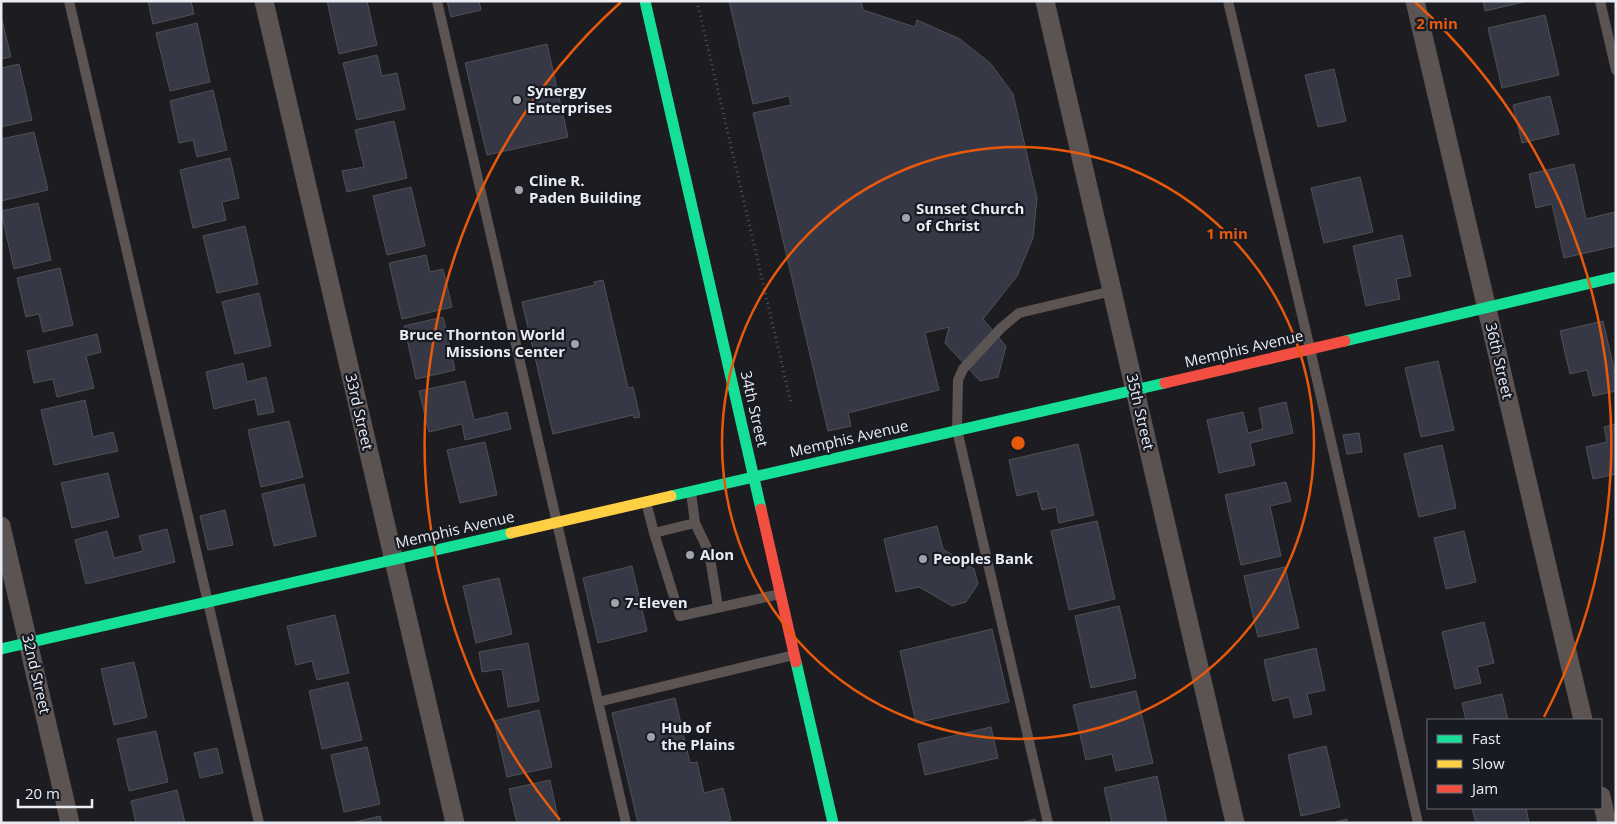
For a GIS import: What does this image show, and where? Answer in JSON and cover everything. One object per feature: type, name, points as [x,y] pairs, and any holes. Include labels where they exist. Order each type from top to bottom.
[{"type":"street","name":"33rd Street","points":[[264,1],[455,823]]},
{"type":"street","name":"34th Street","points":[[645,1],[833,823]]},
{"type":"street","name":"35th Street","points":[[1045,1],[1235,823]]},
{"type":"street","name":"36th Street","points":[[1416,1],[1583,719]]},
{"type":"street","name":"Memphis Avenue","points":[[1,649],[1135,390],[1616,277]]},
{"type":"street","name":"32nd Street","points":[[1,526],[70,823]]},
{"type":"street","points":[[1602,800],[1607,823]]},
{"type":"lane","points":[[69,1],[259,823]]},
{"type":"lane","points":[[437,1],[626,823]]},
{"type":"lane","points":[[1228,1],[1310,349],[1418,823]]},
{"type":"lane","points":[[1600,1],[1616,70]]},
{"type":"lane","points":[[1048,823],[957,430],[958,380],[963,369],[1000,328],[1018,313],[1112,291]]},
{"type":"lane","points":[[691,491],[695,523],[710,558],[718,607]]},
{"type":"lane","points":[[646,502],[680,616],[781,593]]},
{"type":"lane","points":[[654,533],[695,523]]},
{"type":"lane","points":[[598,702],[795,654]]},
{"type":"path","points":[[697,1],[791,403]]},
{"type":"building","points":[[148,1],[191,1],[194,14],[153,24]]},
{"type":"building","points":[[327,1],[367,1],[377,45],[339,54]]},
{"type":"building","points":[[447,1],[479,1],[481,10],[451,17]]},
{"type":"building","name":"Sunset Church of Christ","points":[[729,1],[861,1],[863,10],[915,27],[917,20],[960,39],[991,64],[1013,94],[1037,198],[1033,238],[1017,276],[983,319],[1006,346],[998,377],[980,381],[945,343],[949,327],[925,333],[939,390],[848,413],[851,426],[828,431],[753,113],[791,105],[789,96],[753,104]]},
{"type":"building","points":[[1483,1],[1528,1],[1485,11]]},
{"type":"building","points":[[1545,15],[1559,75],[1502,88],[1488,28]]},
{"type":"building","points":[[1,16],[11,57],[1,59]]},
{"type":"building","points":[[197,23],[210,82],[170,91],[156,33]]},
{"type":"building","name":"Synergy Enterprises","points":[[547,44],[568,137],[487,155],[465,63]]},
{"type":"building","points":[[377,55],[382,76],[397,73],[405,109],[357,120],[343,63]]},
{"type":"building","points":[[19,64],[32,120],[1,127],[1,68]]},
{"type":"building","points":[[1334,69],[1346,121],[1318,127],[1305,75]]},
{"type":"building","points":[[213,90],[227,150],[197,157],[193,140],[179,143],[170,101]]},
{"type":"building","points":[[1550,96],[1559,134],[1522,143],[1513,105]]},
{"type":"building","points":[[394,121],[407,178],[347,192],[342,171],[364,167],[355,130]]},
{"type":"building","points":[[34,132],[48,190],[1,201],[1,139]]},
{"type":"building","points":[[230,158],[239,198],[222,202],[226,220],[193,228],[180,170]]},
{"type":"building","points":[[1574,164],[1586,219],[1615,212],[1616,246],[1564,258],[1552,204],[1536,208],[1529,174]]},
{"type":"building","points":[[1360,177],[1373,232],[1324,243],[1311,188]]},
{"type":"building","points":[[411,187],[425,246],[387,255],[373,196]]},
{"type":"building","points":[[38,203],[51,260],[14,269],[1,211]]},
{"type":"building","points":[[245,226],[258,284],[217,293],[203,236]]},
{"type":"building","points":[[1402,235],[1411,276],[1396,279],[1400,299],[1366,306],[1353,246]]},
{"type":"building","points":[[426,255],[430,272],[443,269],[452,307],[402,319],[389,263]]},
{"type":"building","points":[[60,268],[73,325],[43,332],[39,314],[26,317],[17,278]]},
{"type":"building","name":"Bruce Thornton World Missions Center","points":[[603,280],[628,388],[633,387],[640,417],[634,418],[633,415],[553,434],[522,302],[595,285],[594,282]]},
{"type":"building","points":[[259,293],[271,346],[235,354],[222,302]]},
{"type":"building","points":[[443,317],[455,370],[416,379],[404,326]]},
{"type":"building","points":[[1603,321],[1616,378],[1616,391],[1593,396],[1587,370],[1570,374],[1560,331]]},
{"type":"building","points":[[97,334],[101,352],[86,356],[94,388],[57,397],[53,379],[34,383],[27,351]]},
{"type":"building","points":[[1438,361],[1454,430],[1421,437],[1405,368]]},
{"type":"building","points":[[243,363],[247,382],[266,377],[274,412],[258,415],[255,399],[214,409],[206,372]]},
{"type":"building","points":[[465,381],[474,420],[507,412],[511,429],[465,440],[462,424],[429,432],[419,391]]},
{"type":"building","points":[[85,400],[93,437],[113,432],[118,451],[54,465],[41,410]]},
{"type":"building","points":[[1286,402],[1293,433],[1250,443],[1255,465],[1219,473],[1207,420],[1243,412],[1248,433],[1263,429],[1259,408]]},
{"type":"building","points":[[289,421],[303,477],[261,487],[248,430]]},
{"type":"building","points":[[1616,424],[1616,474],[1593,479],[1586,447],[1607,442],[1604,427]]},
{"type":"building","points":[[1359,433],[1362,452],[1347,454],[1343,435]]},
{"type":"building","points":[[485,442],[497,495],[460,503],[447,450]]},
{"type":"building","points":[[1078,444],[1094,515],[1059,523],[1056,507],[1042,510],[1037,491],[1017,496],[1009,460]]},
{"type":"building","points":[[1442,445],[1456,508],[1419,517],[1404,454]]},
{"type":"building","points":[[108,473],[119,517],[72,528],[61,483]]},
{"type":"building","points":[[1286,482],[1291,501],[1270,506],[1281,556],[1241,565],[1225,495]]},
{"type":"building","points":[[304,484],[316,536],[274,546],[262,494]]},
{"type":"building","points":[[225,510],[233,545],[208,550],[200,516]]},
{"type":"building","points":[[1097,521],[1115,599],[1069,610],[1051,531]]},
{"type":"building","name":"Peoples Bank","points":[[937,526],[943,549],[974,569],[978,584],[966,602],[952,606],[919,587],[896,592],[884,539]]},
{"type":"building","points":[[167,529],[175,562],[86,584],[75,540],[107,531],[114,558],[143,551],[139,536]]},
{"type":"building","points":[[1464,531],[1476,582],[1446,589],[1434,538]]},
{"type":"building","name":"7-Eleven","points":[[632,566],[647,631],[598,643],[583,578]]},
{"type":"building","points":[[1285,567],[1299,628],[1258,637],[1244,576]]},
{"type":"building","points":[[499,578],[512,634],[476,643],[463,586]]},
{"type":"building","points":[[1119,606],[1136,678],[1091,688],[1075,616]]},
{"type":"building","points":[[335,615],[349,673],[317,680],[312,661],[296,665],[287,626]]},
{"type":"building","points":[[1484,622],[1494,663],[1477,667],[1481,683],[1455,689],[1442,632]]},
{"type":"building","points":[[992,629],[1009,702],[916,723],[900,651]]},
{"type":"building","points":[[528,643],[539,701],[508,707],[502,669],[482,672],[479,652]]},
{"type":"building","points":[[1316,648],[1325,690],[1307,694],[1312,714],[1294,718],[1289,697],[1273,701],[1264,660]]},
{"type":"building","points":[[134,662],[147,717],[114,725],[101,669]]},
{"type":"building","points":[[348,682],[362,740],[322,749],[309,691]]},
{"type":"building","points":[[1136,691],[1153,763],[1116,771],[1112,754],[1086,760],[1073,705]]},
{"type":"building","points":[[1502,694],[1508,719],[1466,719],[1462,703]]},
{"type":"building","name":"Hub of the Plains","points":[[675,698],[690,763],[697,762],[704,793],[723,788],[731,820],[717,823],[638,823],[612,713]]},
{"type":"building","points":[[539,710],[552,767],[507,777],[494,721]]},
{"type":"building","points":[[991,727],[998,758],[925,775],[918,744]]},
{"type":"building","points":[[156,731],[168,782],[129,791],[117,739]]},
{"type":"building","points":[[1326,746],[1340,807],[1301,816],[1288,755]]},
{"type":"building","points":[[367,747],[380,804],[344,812],[331,755]]},
{"type":"building","points":[[217,748],[223,773],[200,778],[194,753]]},
{"type":"building","points":[[1157,776],[1167,823],[1112,823],[1104,788]]},
{"type":"building","points":[[550,780],[559,823],[517,823],[509,789]]},
{"type":"building","points":[[177,790],[185,823],[136,823],[131,801]]},
{"type":"building","points":[[1472,809],[1526,809],[1529,823],[1476,823]]},
{"type":"building","points":[[380,816],[382,823],[351,823]]},
{"type":"building","points":[[1035,819],[1035,823],[1019,823]]},
{"type":"building","points":[[1347,819],[1347,823],[1331,823]]},
{"type":"traffic: fast","points":[[645,1],[761,509]]},
{"type":"traffic: fast","points":[[1345,341],[1616,277]]},
{"type":"traffic: fast","points":[[671,496],[1165,383]]},
{"type":"traffic: fast","points":[[1,649],[511,533]]},
{"type":"traffic: fast","points":[[796,662],[833,823]]},
{"type":"traffic: slow","points":[[511,533],[671,496]]},
{"type":"traffic: jam","points":[[1165,383],[1345,341]]},
{"type":"traffic: jam","points":[[761,509],[796,662]]},
{"type":"place","name":"Synergy Enterprises","points":[[517,100]]},
{"type":"place","name":"Cline R. Paden Building","points":[[519,190]]},
{"type":"place","name":"Sunset Church of Christ","points":[[906,218]]},
{"type":"place","name":"Bruce Thornton World Missions Center","points":[[575,344]]},
{"type":"place","name":"Alon","points":[[690,555]]},
{"type":"place","name":"Peoples Bank","points":[[923,559]]},
{"type":"place","name":"7-Eleven","points":[[615,603]]},
{"type":"place","name":"Hub of the Plains","points":[[651,737]]}]
